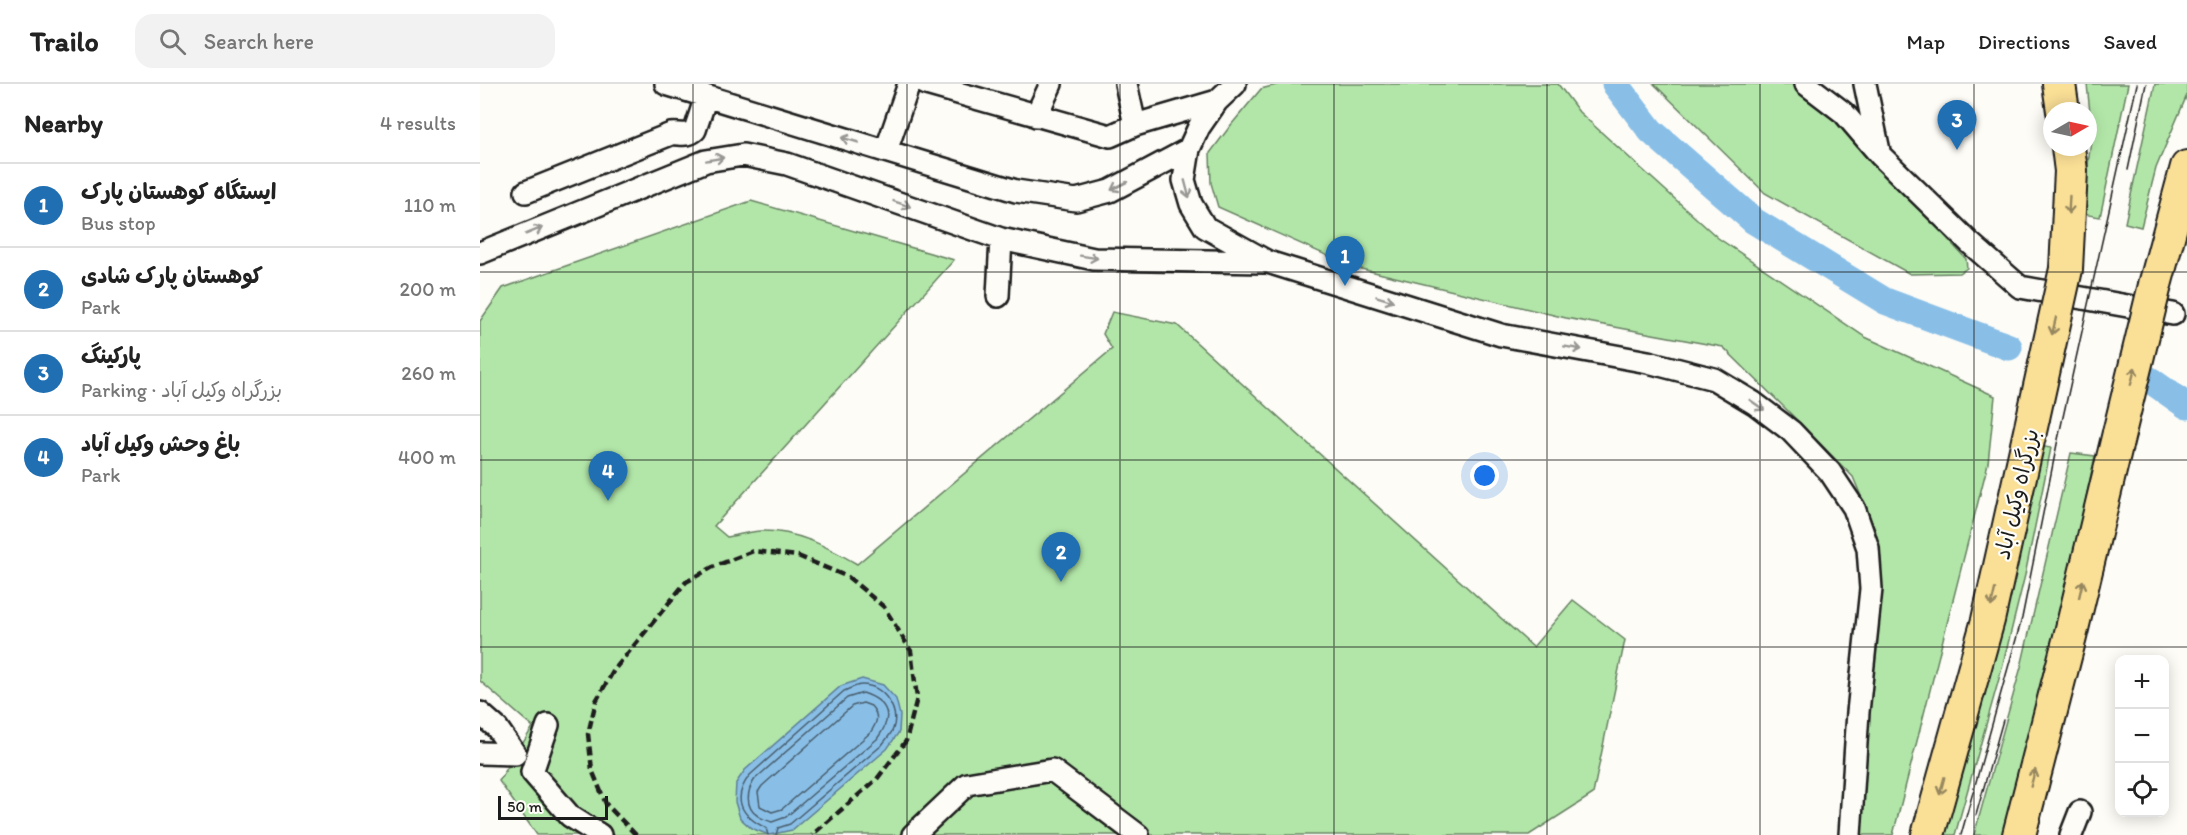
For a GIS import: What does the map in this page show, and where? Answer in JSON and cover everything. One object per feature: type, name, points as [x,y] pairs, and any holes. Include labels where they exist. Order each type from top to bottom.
[{"type":"highway","points":[[2059,84],[2062,102]]},
{"type":"highway","name":"بزرگراه وکیل آباد","points":[[1928,835],[1988,620],[2067,269],[2071,171],[2069,156]]},
{"type":"highway","points":[[2019,835],[2070,637],[2170,225],[2187,167]]},
{"type":"highway","points":[[2170,225],[2187,195]]},
{"type":"street","points":[[886,151],[909,84]]},
{"type":"street","points":[[926,84],[986,93],[1036,116],[1110,136],[1135,125],[1217,101]]},
{"type":"street","points":[[1036,116],[1051,84]]},
{"type":"street","points":[[1126,84],[1135,125]]},
{"type":"street","points":[[1235,84],[1217,101],[1199,127],[1189,149],[1184,180],[1191,204],[1205,227],[1268,262],[1502,335],[1648,362],[1714,379],[1754,403],[1791,431],[1830,472],[1854,508],[1868,548],[1871,589],[1858,712],[1850,835]]},
{"type":"street","points":[[1806,84],[1844,113],[1880,155],[1970,243],[2020,287],[2173,314]]},
{"type":"street","points":[[677,85],[706,97],[1016,191],[1076,200],[1110,191],[1189,149]]},
{"type":"street","points":[[1844,113],[1856,113],[1861,110],[1867,89]]},
{"type":"street","points":[[1867,89],[1880,155]]},
{"type":"street","points":[[526,192],[671,134],[685,135],[692,132],[695,130],[706,97]]},
{"type":"street","points":[[480,253],[706,160],[743,155],[787,164],[1001,239],[1094,259],[1268,262]]},
{"type":"street","points":[[998,296],[1001,239]]},
{"type":"street","points":[[480,713],[497,728],[515,754],[480,753]]},
{"type":"street","points":[[548,726],[532,772],[570,816],[600,835]]},
{"type":"street","points":[[913,835],[967,784],[1052,770],[1138,835]]},
{"type":"street","points":[[2071,835],[2080,812]]},
{"type":"green space","points":[[1280,84],[1558,84],[1579,112],[1718,238],[1865,337],[1995,396],[1988,463],[1893,835],[1857,835],[1859,796],[1882,581],[1876,532],[1853,477],[1723,347],[1566,318],[1353,267],[1218,207],[1211,183],[1210,153],[1261,89]]},
{"type":"green space","points":[[1654,84],[1794,84],[1858,141],[1966,259],[1967,268],[1960,273],[1910,274],[1765,193]]},
{"type":"green space","points":[[2087,84],[2128,84],[2100,217],[2082,214],[2089,156],[2097,156],[2097,102],[2089,102]]},
{"type":"green space","points":[[2155,84],[2187,84],[2187,95],[2156,168],[2141,227],[2125,223]]},
{"type":"green space","points":[[751,201],[954,260],[714,526],[727,537],[760,531],[786,533],[822,545],[857,564],[1112,349],[1103,334],[1112,312],[1177,325],[1533,647],[1573,600],[1625,640],[1593,794],[1529,835],[537,835],[499,781],[533,727],[480,681],[480,321],[503,288]]},
{"type":"green space","points":[[2028,444],[2051,448],[2025,575],[2002,668],[1955,835],[1933,835]]},
{"type":"green space","points":[[2071,453],[2095,456],[2060,619],[2006,835],[1974,835],[2021,667]]},
{"type":"water","points":[[862,679],[883,685],[896,699],[900,715],[899,732],[887,749],[792,830],[769,835],[751,828],[740,818],[735,802],[736,783],[745,770],[841,686]]},
{"type":"waterway","points":[[1615,84],[1651,131],[1754,221],[1885,301],[2009,347]]},
{"type":"waterway","points":[[2150,380],[2187,406]]},
{"type":"tram line","points":[[1961,835],[2022,618],[2057,444],[2137,84]]},
{"type":"tram line","points":[[2128,170],[2146,84]]},
{"type":"tram line","points":[[1976,815],[2003,720]]},
{"type":"railway","points":[[636,835],[606,804],[592,770],[588,734],[596,701],[614,670],[686,582],[713,567],[753,551],[798,556],[848,577],[884,607],[911,651],[917,698],[906,741],[877,779],[812,835]]},
{"type":"place","name":"پارکینگ","points":[[1957,150]]},
{"type":"place","name":"ایستگاه کوهستان پارک","points":[[1345,286]]},
{"type":"place","name":"باغ وحش وکیل آباد","points":[[608,501]]},
{"type":"place","name":"کوهستان پارک شادی","points":[[1061,582]]}]
